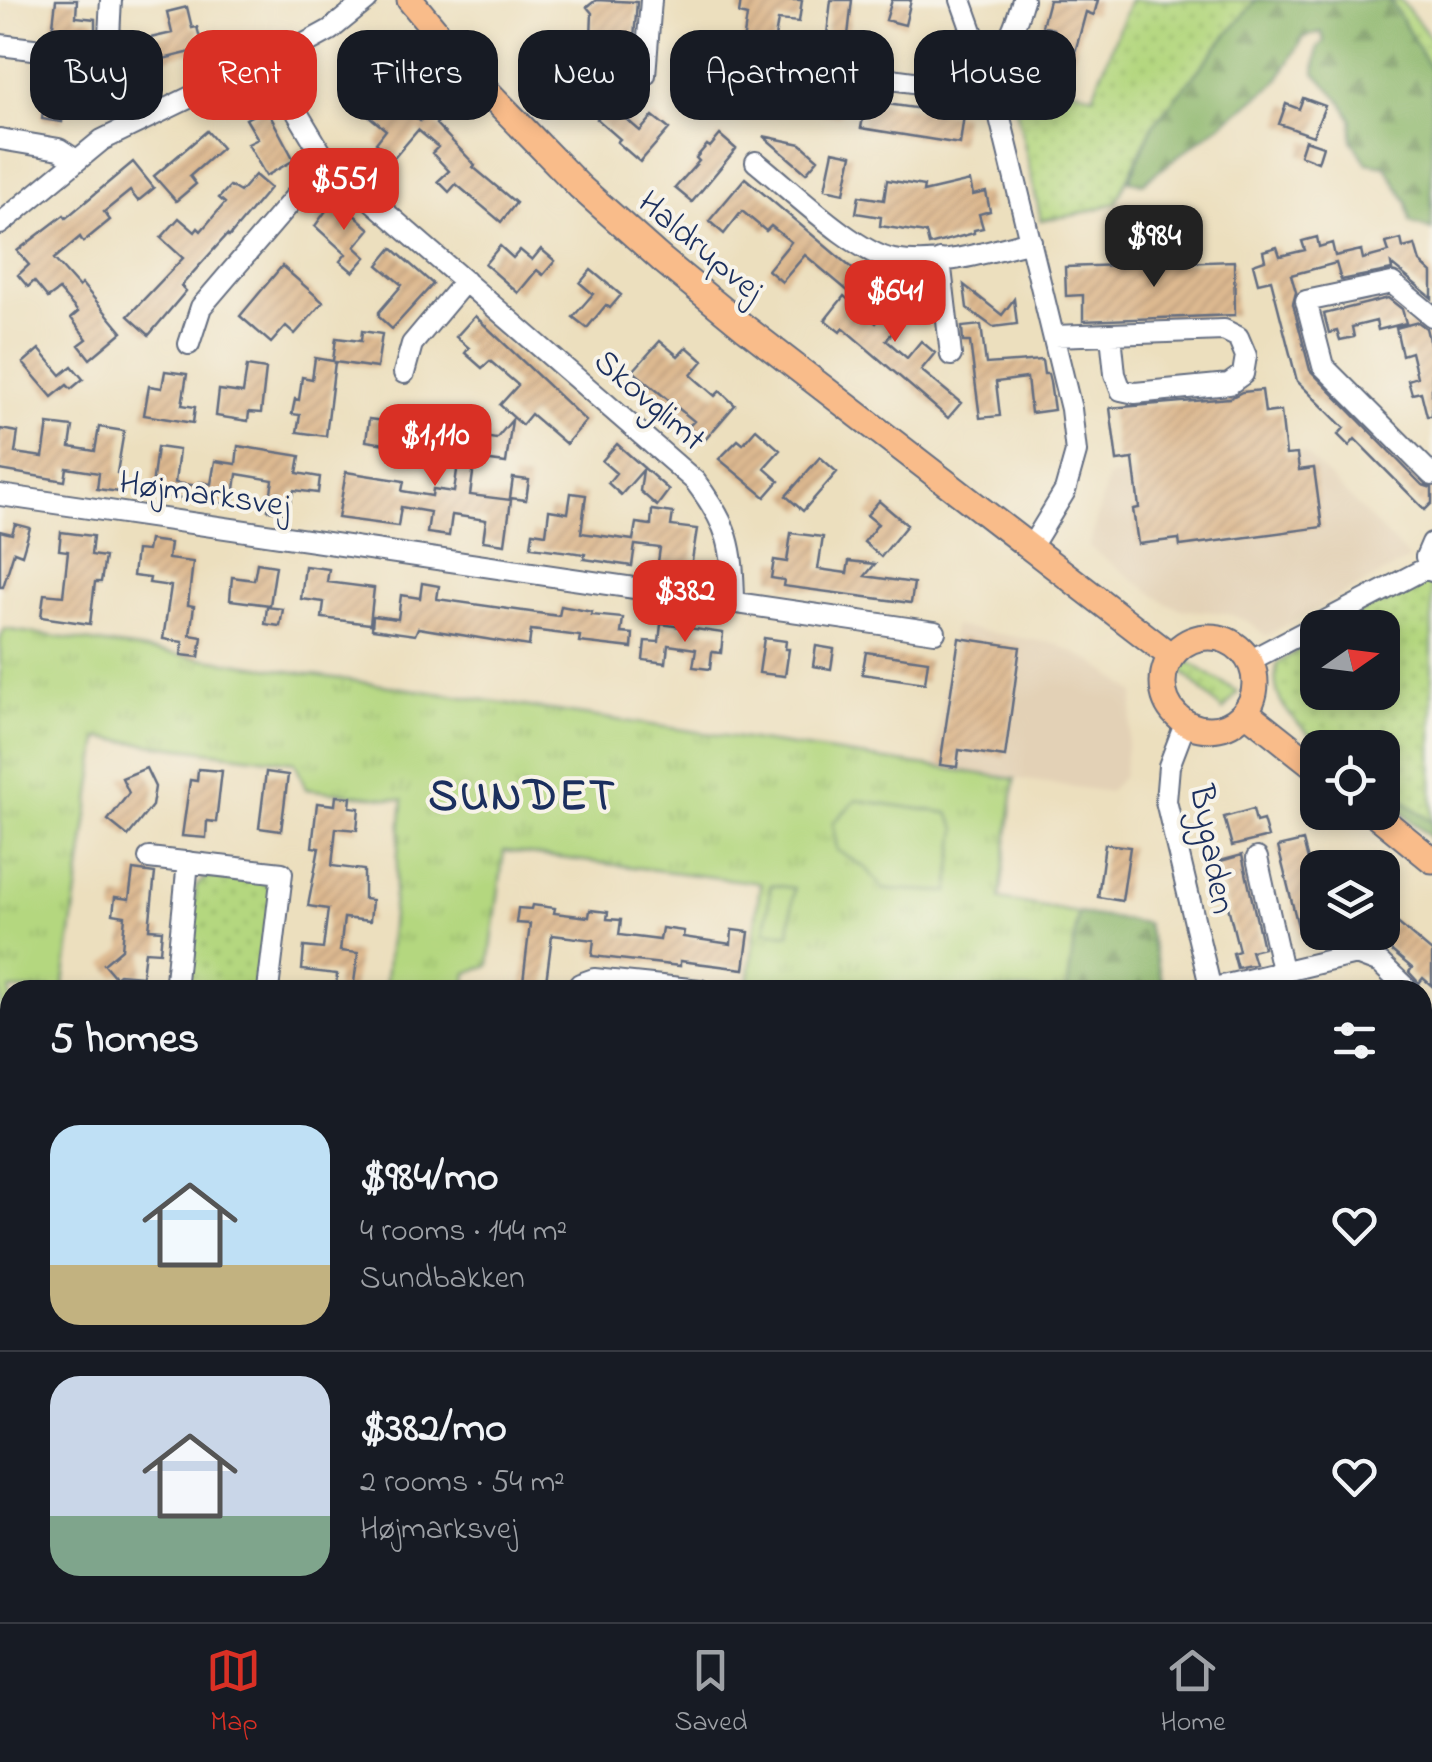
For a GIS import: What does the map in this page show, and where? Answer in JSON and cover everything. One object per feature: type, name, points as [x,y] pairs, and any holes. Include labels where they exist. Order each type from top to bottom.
[{"type":"main road","name":"Haldrupvej","points":[[410,0],[490,94],[580,187],[661,259],[1171,656]]},
{"type":"main road","points":[[1213,637],[1234,645],[1249,661],[1254,689],[1246,712],[1214,729],[1185,724],[1163,693],[1163,676],[1171,656],[1187,642],[1213,637]]},
{"type":"main road","points":[[1246,712],[1300,755]]},
{"type":"main road","points":[[1394,830],[1432,860]]},
{"type":"street","points":[[109,30],[111,0]]},
{"type":"street","points":[[317,37],[367,0]]},
{"type":"street","points":[[649,30],[651,0]]},
{"type":"street","points":[[961,0],[973,30]]},
{"type":"street","points":[[1014,30],[1023,0]]},
{"type":"street","points":[[0,45],[30,49]]},
{"type":"street","points":[[0,224],[102,140],[183,102]]},
{"type":"street","points":[[130,120],[132,124]]},
{"type":"street","name":"Skovglimt","points":[[301,120],[326,161],[695,481],[726,526],[734,570],[734,602]]},
{"type":"street","points":[[1001,120],[1054,336],[1076,452],[1064,491],[1031,547]]},
{"type":"street","points":[[0,139],[59,149],[76,160]]},
{"type":"street","points":[[189,344],[201,306],[326,161]]},
{"type":"street","points":[[756,162],[863,248],[893,260],[940,260],[1031,241]]},
{"type":"street","points":[[940,260],[952,355]]},
{"type":"street","points":[[404,372],[412,344],[464,281]]},
{"type":"street","points":[[1432,316],[1392,283],[1306,301],[1323,366],[1432,475]]},
{"type":"street","points":[[1054,336],[1224,330],[1238,336],[1246,356],[1244,374],[1229,384],[1135,393],[1121,390],[1110,335]]},
{"type":"street","name":"Højmarksvej","points":[[0,495],[935,632]]},
{"type":"street","points":[[1249,661],[1430,569],[1426,558],[1432,544]]},
{"type":"street","name":"Bygaden","points":[[1185,724],[1168,766],[1166,801],[1208,980]]},
{"type":"street","points":[[149,858],[282,872],[269,980]]},
{"type":"street","name":"Bygaden","points":[[1258,858],[1280,977],[1356,954],[1380,963],[1398,980]]},
{"type":"street","points":[[176,980],[188,862]]},
{"type":"shaded area","points":[[1304,452],[1410,559],[1315,610],[1300,610],[1300,618],[1266,636],[1249,622],[1226,613],[1185,610],[1167,604],[1089,547],[1108,477]]},
{"type":"shaded area","points":[[953,626],[1056,644],[1093,662],[1135,693],[1123,776],[1109,792],[934,767]]},
{"type":"green space","points":[[1130,0],[1256,0],[1153,125],[1116,203],[1041,220],[1019,120],[1076,120],[1076,90],[1093,95]]},
{"type":"green space","points":[[1256,0],[1390,0],[1432,72],[1432,230],[1410,222],[1407,202],[1385,166],[1367,163],[1352,141],[1352,120],[1342,102],[1315,73],[1317,49],[1324,41],[1321,32],[1304,37],[1276,83],[1143,183],[1129,181],[1153,125]]},
{"type":"green space","points":[[1390,0],[1401,0],[1432,40],[1432,72]]},
{"type":"green space","points":[[1426,577],[1432,582],[1432,822],[1400,798],[1400,730],[1305,730],[1287,711],[1277,690],[1277,664],[1300,648],[1300,710],[1400,710],[1400,610],[1364,610]]},
{"type":"green space","points":[[4,629],[1015,779],[1000,899],[1078,913],[1068,980],[749,980],[760,883],[504,851],[489,965],[467,973],[466,980],[386,980],[403,800],[306,789],[295,762],[99,738],[64,980],[0,980],[0,641]]},
{"type":"green space","points":[[1187,661],[1238,692],[1223,711],[1181,670]]},
{"type":"green space","points":[[1400,798],[1432,822],[1432,839],[1400,812]]},
{"type":"green space","points":[[856,800],[948,813],[957,829],[949,892],[883,889],[867,869],[837,850],[833,823]]},
{"type":"green space","points":[[211,874],[263,880],[275,894],[265,980],[185,980],[196,886]]},
{"type":"green space","points":[[771,885],[794,888],[789,934],[765,931]]},
{"type":"green space","points":[[1078,913],[1146,923],[1162,980],[1068,980]]},
{"type":"building","points":[[56,0],[77,0],[76,17],[95,19],[95,30],[52,30]]},
{"type":"building","points":[[596,0],[637,2],[635,30],[591,30],[592,13],[587,7]]},
{"type":"building","points":[[741,0],[802,0],[799,22],[778,20],[776,30],[745,30],[747,16],[739,14]]},
{"type":"building","points":[[831,0],[852,0],[849,30],[828,30]]},
{"type":"building","points":[[892,0],[911,0],[905,25],[886,20]]},
{"type":"building","points":[[1049,0],[1098,0],[1094,15],[1086,12],[1076,49],[1076,30],[1042,26]]},
{"type":"building","points":[[187,7],[192,28],[198,30],[183,30],[183,54],[163,59],[163,35],[172,33],[167,12]]},
{"type":"building","points":[[1303,98],[1325,106],[1313,136],[1279,124],[1286,104],[1299,109]]},
{"type":"building","points":[[894,105],[914,108],[914,120],[963,120],[960,144],[861,128],[862,120],[894,120]]},
{"type":"building","points":[[653,116],[669,129],[640,162],[617,142],[620,139],[598,120],[627,120],[640,131]]},
{"type":"building","points":[[247,120],[272,120],[294,160],[266,176],[248,144],[258,139]]},
{"type":"building","points":[[374,120],[436,120],[473,167],[516,203],[501,222],[456,184],[449,192],[438,181],[449,171],[432,153],[438,147],[418,130],[394,158],[376,143],[386,130]]},
{"type":"building","points":[[207,131],[222,148],[190,176],[196,184],[176,201],[154,176]]},
{"type":"building","points":[[720,135],[736,149],[692,202],[675,188],[699,161],[696,158],[707,145],[710,147]]},
{"type":"building","points":[[763,136],[801,144],[818,159],[806,173]]},
{"type":"building","points":[[1305,140],[1323,146],[1318,162],[1300,155]]},
{"type":"building","points":[[833,151],[852,155],[844,193],[825,189]]},
{"type":"building","points":[[133,162],[154,188],[138,201],[130,191],[104,212],[110,220],[83,242],[80,237],[54,259],[79,287],[82,284],[122,332],[90,359],[79,345],[87,339],[71,318],[78,312],[59,290],[48,298],[34,281],[28,287],[18,275],[29,265],[17,251],[64,215],[66,218]]},
{"type":"building","points":[[255,175],[270,188],[181,286],[186,291],[149,335],[128,316],[183,258],[161,238],[179,218],[195,232],[198,228],[201,231],[225,203],[219,198],[230,186],[240,192]]},
{"type":"building","points":[[745,178],[868,282],[855,297],[805,255],[782,282],[768,270],[791,242],[771,226],[766,231],[742,211],[724,234],[709,221]]},
{"type":"building","points":[[887,180],[924,186],[923,192],[970,181],[973,195],[986,192],[990,211],[979,214],[983,228],[929,245],[926,233],[880,226],[881,217],[856,213],[859,196],[884,200]]},
{"type":"building","points":[[335,198],[370,229],[355,247],[366,257],[353,272],[340,261],[346,254],[315,226]]},
{"type":"building","points":[[1317,237],[1319,247],[1332,243],[1335,256],[1361,250],[1363,259],[1389,252],[1386,243],[1401,239],[1403,248],[1415,245],[1420,262],[1432,273],[1432,298],[1391,264],[1392,270],[1341,280],[1336,263],[1291,275],[1296,292],[1293,304],[1310,370],[1422,485],[1432,488],[1432,503],[1425,510],[1355,439],[1349,446],[1338,435],[1344,428],[1297,381],[1271,280],[1258,283],[1253,264],[1265,260],[1263,251],[1277,247],[1280,256],[1305,250],[1302,241]]},
{"type":"building","points":[[500,246],[513,258],[520,250],[532,260],[541,249],[555,261],[543,275],[537,270],[518,293],[485,264]]},
{"type":"building","points":[[392,248],[433,284],[392,329],[379,317],[379,312],[402,285],[378,265]]},
{"type":"building","points":[[1234,261],[1235,315],[1083,321],[1083,295],[1066,296],[1065,267]]},
{"type":"building","points":[[282,266],[323,302],[295,334],[286,326],[271,343],[240,316]]},
{"type":"building","points":[[591,270],[621,295],[610,308],[606,305],[587,328],[573,317],[593,294],[580,283]]},
{"type":"building","points":[[911,281],[926,293],[886,340],[907,358],[921,341],[935,353],[921,370],[961,403],[948,418],[843,328],[840,332],[825,320],[844,296],[876,323]]},
{"type":"building","points":[[964,285],[1002,315],[1014,299],[1017,324],[993,327],[967,308]]},
{"type":"building","points":[[1388,298],[1402,309],[1406,323],[1378,330],[1376,321],[1352,327],[1354,337],[1340,340],[1337,331],[1329,333],[1324,314]]},
{"type":"building","points":[[475,316],[586,421],[566,444],[531,414],[522,425],[500,405],[518,385],[490,361],[482,368],[465,353],[469,348],[456,337]]},
{"type":"building","points":[[1418,322],[1426,328],[1432,352],[1432,416],[1427,416],[1421,392],[1412,394],[1408,380],[1417,377],[1411,352],[1402,355],[1396,328]]},
{"type":"building","points":[[981,325],[986,364],[1042,360],[1054,410],[1031,413],[1027,378],[996,382],[1000,416],[980,418],[970,342],[963,342],[962,327]]},
{"type":"building","points":[[362,331],[382,334],[377,368],[335,362],[326,436],[297,432],[300,415],[292,414],[295,399],[299,400],[302,377],[312,379],[315,358],[333,361],[336,338],[361,341]]},
{"type":"building","points":[[660,341],[678,356],[687,347],[703,361],[691,375],[715,396],[720,391],[735,405],[704,441],[688,427],[694,421],[633,371]]},
{"type":"building","points":[[39,349],[61,375],[72,366],[83,379],[52,397],[23,363]]},
{"type":"building","points":[[247,366],[266,369],[261,413],[249,412],[248,421],[216,416],[219,390],[243,393]]},
{"type":"building","points":[[165,371],[187,374],[182,405],[195,407],[193,423],[144,415],[149,386],[162,388]]},
{"type":"building","points":[[1262,390],[1265,413],[1281,411],[1286,455],[1297,454],[1299,470],[1314,468],[1322,527],[1180,546],[1179,539],[1138,544],[1133,509],[1139,508],[1133,459],[1117,461],[1110,408],[1230,398]]},
{"type":"building","points":[[438,418],[460,422],[458,433],[496,439],[512,420],[506,463],[475,459],[470,495],[511,500],[505,544],[483,541],[486,520],[452,515],[449,536],[427,533],[430,512],[401,507],[398,526],[338,518],[346,472],[404,481],[402,491],[432,496],[433,489],[454,492],[459,456],[433,452]]},
{"type":"building","points":[[369,419],[409,424],[405,447],[366,441]]},
{"type":"building","points":[[48,424],[73,427],[70,447],[95,451],[99,427],[124,431],[117,473],[122,474],[120,492],[97,489],[99,473],[67,468],[65,481],[0,470],[0,429],[18,432],[15,453],[43,457]]},
{"type":"building","points":[[756,429],[780,450],[764,468],[779,481],[765,497],[719,459],[738,440],[743,444]]},
{"type":"building","points":[[617,444],[669,490],[657,506],[640,491],[643,470],[621,495],[608,483],[616,473],[602,461]]},
{"type":"building","points":[[238,446],[300,456],[297,473],[320,477],[318,493],[294,490],[287,513],[268,510],[273,480],[237,474],[233,505],[151,494],[157,447],[179,450],[175,483],[200,486],[200,482],[211,484],[215,461],[236,464]]},
{"type":"building","points":[[820,457],[837,472],[803,511],[786,496]]},
{"type":"building","points":[[513,478],[529,480],[526,500],[510,498]]},
{"type":"building","points":[[571,493],[586,495],[581,533],[633,540],[636,523],[651,525],[652,510],[673,513],[671,526],[697,529],[690,573],[657,569],[660,548],[635,545],[632,566],[584,559],[585,554],[531,547],[533,532],[546,534],[549,510],[568,513]]},
{"type":"building","points":[[879,501],[907,525],[881,557],[864,542],[878,524],[867,515]]},
{"type":"building","points":[[15,524],[30,528],[22,555],[14,552],[0,587],[0,531],[12,534]]},
{"type":"building","points":[[61,532],[93,536],[91,555],[105,557],[101,582],[95,582],[90,624],[41,617],[44,594],[63,596],[68,551],[59,550]]},
{"type":"building","points":[[791,533],[823,537],[818,569],[847,573],[849,561],[875,564],[865,576],[914,583],[911,603],[783,586],[784,580],[771,578],[774,560],[787,562]]},
{"type":"building","points":[[149,540],[170,543],[168,559],[193,562],[188,605],[194,606],[190,635],[202,637],[199,657],[181,655],[183,642],[163,639],[171,586],[133,576],[136,550],[147,551]]},
{"type":"building","points":[[257,563],[276,566],[270,605],[230,600],[232,577],[254,580]]},
{"type":"building","points":[[305,566],[329,569],[327,582],[374,588],[370,624],[322,618],[324,602],[301,599]]},
{"type":"building","points":[[422,583],[439,586],[437,599],[559,616],[561,606],[592,612],[591,615],[623,618],[621,633],[633,634],[632,648],[579,642],[580,636],[531,630],[529,646],[418,628],[415,635],[372,629],[373,616],[398,619],[401,595],[420,598]]},
{"type":"building","points":[[267,607],[283,609],[280,626],[265,624]]},
{"type":"building","points":[[661,624],[723,633],[721,653],[712,652],[710,669],[693,667],[696,649],[668,645],[666,663],[643,660],[645,641],[659,642]]},
{"type":"building","points":[[764,638],[786,641],[785,649],[789,649],[785,676],[759,673]]},
{"type":"building","points":[[959,638],[1020,647],[1005,757],[959,750],[957,767],[940,765]]},
{"type":"building","points":[[816,646],[834,649],[831,669],[813,666]]},
{"type":"building","points":[[866,652],[928,661],[925,683],[862,674]]},
{"type":"building","points":[[146,768],[155,787],[152,806],[128,836],[108,820],[129,793],[122,778]]},
{"type":"building","points":[[198,769],[222,771],[216,822],[207,821],[206,838],[182,836],[190,780],[197,781]]},
{"type":"building","points":[[266,772],[288,775],[281,831],[259,828]]},
{"type":"building","points":[[336,796],[351,797],[350,807],[359,808],[357,830],[336,828],[332,866],[364,870],[364,899],[372,900],[370,921],[344,918],[340,951],[358,953],[354,980],[337,980],[337,974],[302,970],[304,947],[323,949],[328,909],[308,906],[319,848],[312,847],[317,803],[335,805]]},
{"type":"building","points":[[1253,809],[1256,822],[1263,820],[1268,837],[1232,846],[1224,817]]},
{"type":"building","points":[[1303,841],[1305,850],[1300,850],[1300,934],[1278,847]]},
{"type":"building","points":[[1105,844],[1130,847],[1122,901],[1098,897]]},
{"type":"building","points":[[1242,855],[1263,948],[1251,951],[1255,964],[1237,968],[1233,953],[1239,951],[1217,862]]},
{"type":"building","points":[[133,870],[155,873],[149,929],[162,930],[160,952],[145,951],[142,976],[115,977],[104,964],[122,949],[125,916],[113,914],[115,897],[129,899]]},
{"type":"building","points":[[532,905],[555,908],[554,913],[589,917],[590,910],[608,912],[607,919],[621,920],[619,935],[660,940],[662,928],[684,931],[683,937],[731,944],[732,930],[749,932],[744,969],[592,956],[594,940],[552,935],[546,980],[523,980],[530,924],[516,923],[518,908],[531,909]]},
{"type":"building","points":[[1400,925],[1432,952],[1432,980],[1416,980],[1409,972],[1412,968],[1390,950],[1400,950]]},
{"type":"district","name":"SUNDET","points":[[523,793]]}]
